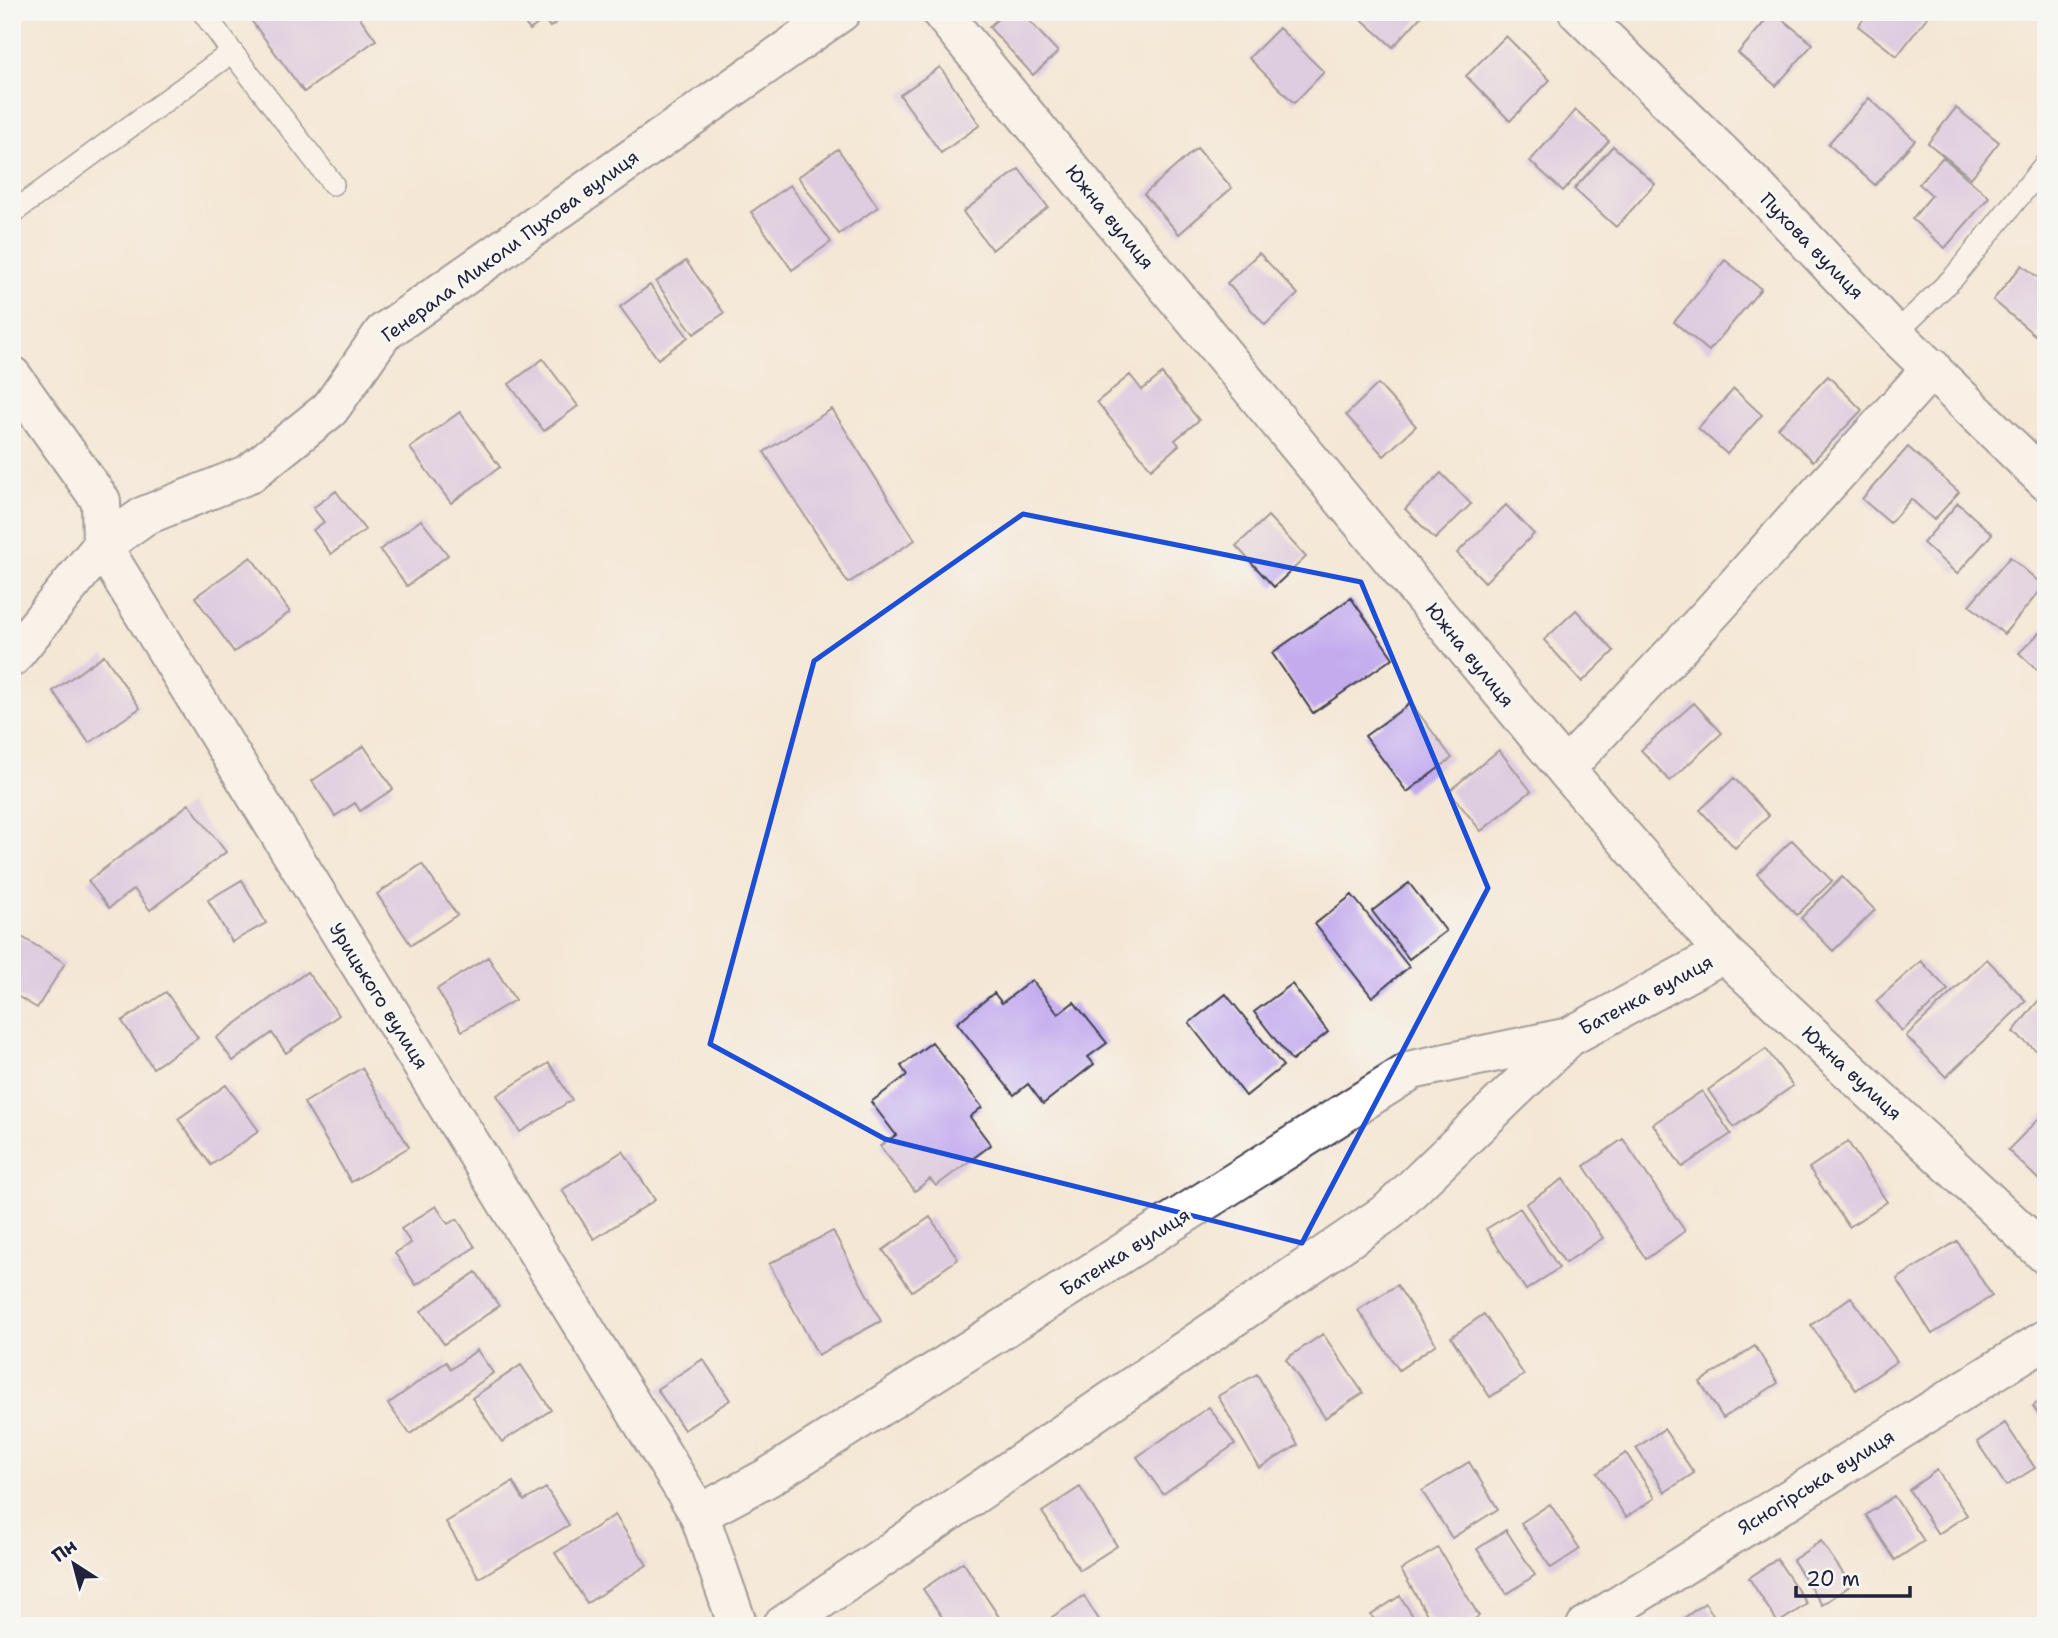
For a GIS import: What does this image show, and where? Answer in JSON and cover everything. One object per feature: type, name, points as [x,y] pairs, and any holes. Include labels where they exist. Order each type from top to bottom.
[{"type":"street","name":"Генерала Миколи Пухова вулиця","points":[[12,657],[102,546],[144,516],[249,474],[330,409],[383,333],[841,12]]},
{"type":"street","name":"Южна вулиця","points":[[941,12],[1564,769],[1724,953],[2046,1255]]},
{"type":"street","name":"Пухова вулиця","points":[[1578,12],[1757,188],[1895,334],[2046,481]]},
{"type":"street","points":[[1564,769],[1712,612],[1932,369]]},
{"type":"street","points":[[12,376],[101,501],[102,546]]},
{"type":"street","name":"Урицького вулиця","points":[[102,546],[699,1514],[738,1626]]},
{"type":"street","name":"Батенка вулиця","points":[[782,1626],[1389,1211],[1569,1037],[1724,953]]},
{"type":"street","name":"Батенка вулиця","points":[[699,1514],[767,1478],[1412,1070],[1569,1037]]},
{"type":"street","name":"Ясногірська вулиця","points":[[1586,1626],[2046,1339]]},
{"type":"lane","points":[[203,12],[333,184]]},
{"type":"lane","points":[[12,213],[232,52]]},
{"type":"lane","points":[[1895,334],[1954,277],[2046,163]]},
{"type":"highlighted area","points":[[1023,514],[1361,582],[1488,888],[1302,1243],[885,1139],[710,1044],[814,661]]},
{"type":"building","points":[[245,12],[356,12],[376,40],[304,92]]},
{"type":"building","points":[[516,12],[570,12],[550,27],[544,19],[530,30]]},
{"type":"building","points":[[1005,12],[1021,12],[1058,52],[1033,75],[989,27]]},
{"type":"building","points":[[1361,12],[1425,12],[1393,47],[1358,16]]},
{"type":"building","points":[[1773,12],[1813,44],[1776,86],[1738,53]]},
{"type":"building","points":[[1869,12],[1931,12],[1897,56],[1858,26]]},
{"type":"building","points":[[1279,28],[1324,72],[1294,103],[1249,58]]},
{"type":"building","points":[[1506,36],[1550,80],[1510,121],[1466,76]]},
{"type":"building","points":[[940,67],[980,125],[941,153],[900,95]]},
{"type":"building","points":[[1869,98],[1915,140],[1875,185],[1828,144]]},
{"type":"building","points":[[1956,108],[1999,142],[1971,178],[1928,143]]},
{"type":"building","points":[[1576,110],[1609,141],[1563,191],[1530,161]]},
{"type":"building","points":[[1613,146],[1655,184],[1616,227],[1574,189]]},
{"type":"building","points":[[1197,148],[1232,188],[1179,234],[1144,194]]},
{"type":"building","points":[[838,149],[878,207],[839,234],[798,177]]},
{"type":"building","points":[[1943,157],[1989,197],[1945,248],[1912,219],[1932,195],[1919,184]]},
{"type":"building","points":[[1019,169],[1048,207],[992,250],[963,212]]},
{"type":"building","points":[[790,185],[831,242],[792,270],[751,212]]},
{"type":"building","points":[[1259,253],[1298,294],[1265,325],[1227,283]]},
{"type":"building","points":[[1725,260],[1761,289],[1709,351],[1674,322]]},
{"type":"building","points":[[686,261],[724,313],[694,334],[656,282]]},
{"type":"building","points":[[2022,265],[2046,284],[2046,325],[2036,336],[1993,300]]},
{"type":"building","points":[[650,285],[688,337],[658,359],[620,307]]},
{"type":"building","points":[[543,359],[578,406],[544,431],[509,384]]},
{"type":"building","points":[[1162,374],[1199,420],[1175,440],[1179,445],[1151,469],[1097,402],[1130,375],[1142,390]]},
{"type":"building","points":[[1828,376],[1862,410],[1813,461],[1778,428]]},
{"type":"building","points":[[1378,384],[1416,426],[1384,456],[1346,415]]},
{"type":"building","points":[[1734,389],[1762,415],[1727,454],[1698,428]]},
{"type":"building","points":[[832,409],[915,540],[848,583],[764,452]]},
{"type":"building","points":[[460,412],[500,467],[451,503],[410,448]]},
{"type":"building","points":[[1908,447],[1959,492],[1934,520],[1911,499],[1890,523],[1862,499]]},
{"type":"building","points":[[1441,473],[1471,504],[1435,539],[1405,509]]},
{"type":"building","points":[[336,491],[365,530],[331,554],[313,530],[324,522],[313,508]]},
{"type":"building","points":[[1958,503],[1992,534],[1957,574],[1923,543]]},
{"type":"building","points":[[1506,505],[1534,534],[1485,582],[1457,553]]},
{"type":"building","points":[[1268,516],[1306,557],[1274,587],[1236,546]]},
{"type":"building","points":[[421,520],[448,555],[407,586],[380,550]]},
{"type":"building","points":[[251,557],[290,612],[234,652],[195,597]]},
{"type":"building","points":[[2010,557],[2044,586],[2004,634],[1969,605]]},
{"type":"building","points":[[1351,598],[1393,658],[1313,713],[1272,653]]},
{"type":"building","points":[[1576,610],[1614,651],[1582,682],[1544,640]]},
{"type":"building","points":[[2046,626],[2046,678],[2019,653]]},
{"type":"building","points":[[104,655],[140,708],[89,743],[53,691]]},
{"type":"building","points":[[1411,703],[1452,758],[1407,792],[1365,736]]},
{"type":"building","points":[[1694,703],[1722,733],[1670,781],[1641,750]]},
{"type":"building","points":[[364,746],[393,789],[360,811],[355,803],[335,816],[312,781]]},
{"type":"building","points":[[1499,750],[1531,791],[1481,831],[1449,791]]},
{"type":"building","points":[[1734,778],[1769,816],[1735,848],[1700,810]]},
{"type":"building","points":[[189,804],[226,852],[150,910],[134,889],[109,908],[88,881]]},
{"type":"building","points":[[1792,840],[1832,881],[1797,915],[1757,874]]},
{"type":"building","points":[[422,864],[457,915],[411,945],[377,894]]},
{"type":"building","points":[[1842,877],[1875,910],[1833,951],[1801,918]]},
{"type":"building","points":[[242,880],[266,923],[232,942],[208,900]]},
{"type":"building","points":[[1409,883],[1446,931],[1409,959],[1372,911]]},
{"type":"building","points":[[1352,895],[1409,967],[1372,997],[1315,924]]},
{"type":"building","points":[[12,931],[65,963],[37,1008],[12,993]]},
{"type":"building","points":[[488,957],[515,1000],[462,1031],[437,989]]},
{"type":"building","points":[[1987,959],[2026,1001],[1946,1077],[1906,1036]]},
{"type":"building","points":[[1921,961],[1948,990],[1902,1031],[1876,1001]]},
{"type":"building","points":[[307,972],[339,1015],[286,1053],[272,1033],[233,1061],[216,1038]]},
{"type":"building","points":[[1032,980],[1058,1014],[1074,1002],[1107,1043],[1088,1057],[1094,1064],[1043,1104],[1028,1084],[1014,1095],[957,1023],[994,993],[1002,1003]]},
{"type":"building","points":[[1292,984],[1328,1032],[1292,1061],[1254,1012]]},
{"type":"building","points":[[2046,991],[2046,1058],[2013,1032]]},
{"type":"building","points":[[166,992],[198,1038],[153,1068],[122,1021]]},
{"type":"building","points":[[1226,994],[1283,1066],[1246,1096],[1189,1023]]},
{"type":"building","points":[[932,1042],[982,1107],[970,1117],[991,1145],[936,1186],[930,1179],[915,1191],[880,1146],[896,1135],[871,1102],[907,1075],[901,1066]]},
{"type":"building","points":[[1766,1049],[1793,1086],[1734,1127],[1708,1090]]},
{"type":"building","points":[[549,1063],[572,1100],[520,1132],[497,1095]]},
{"type":"building","points":[[362,1068],[409,1147],[351,1182],[304,1103]]},
{"type":"building","points":[[226,1085],[259,1131],[211,1165],[178,1119]]},
{"type":"building","points":[[1702,1091],[1731,1134],[1682,1167],[1653,1124]]},
{"type":"building","points":[[2046,1111],[2046,1175],[2040,1181],[2008,1150]]},
{"type":"building","points":[[1623,1139],[1685,1231],[1646,1259],[1584,1166]]},
{"type":"building","points":[[1848,1142],[1887,1202],[1849,1227],[1809,1168]]},
{"type":"building","points":[[623,1151],[655,1200],[594,1239],[562,1190]]},
{"type":"building","points":[[1563,1179],[1603,1238],[1565,1263],[1526,1204]]},
{"type":"building","points":[[436,1206],[448,1224],[457,1219],[475,1247],[416,1285],[395,1253],[411,1243],[401,1229]]},
{"type":"building","points":[[1520,1208],[1559,1268],[1526,1290],[1486,1229]]},
{"type":"building","points":[[930,1217],[958,1259],[912,1291],[883,1250]]},
{"type":"building","points":[[833,1231],[881,1321],[818,1355],[769,1264]]},
{"type":"building","points":[[1957,1241],[1992,1296],[1932,1334],[1897,1279]]},
{"type":"building","points":[[476,1272],[499,1306],[444,1344],[421,1311]]},
{"type":"building","points":[[1397,1285],[1436,1344],[1399,1370],[1358,1310]]},
{"type":"building","points":[[1851,1297],[1897,1361],[1856,1390],[1811,1325]]},
{"type":"building","points":[[1484,1314],[1524,1375],[1490,1397],[1451,1337]]},
{"type":"building","points":[[1323,1334],[1363,1393],[1325,1418],[1286,1359]]},
{"type":"building","points":[[1755,1346],[1778,1383],[1723,1418],[1700,1382]]},
{"type":"building","points":[[477,1350],[493,1373],[410,1434],[388,1404],[446,1362],[451,1369]]},
{"type":"building","points":[[703,1359],[730,1400],[684,1430],[657,1389]]},
{"type":"building","points":[[521,1365],[551,1410],[502,1442],[472,1398]]},
{"type":"building","points":[[1257,1374],[1298,1445],[1259,1468],[1218,1396]]},
{"type":"building","points":[[2046,1397],[2046,1426],[2033,1406]]},
{"type":"building","points":[[1209,1407],[1235,1444],[1163,1494],[1137,1457]]},
{"type":"building","points":[[2005,1423],[2035,1468],[2006,1486],[1977,1442]]},
{"type":"building","points":[[1664,1429],[1694,1473],[1665,1492],[1636,1448]]},
{"type":"building","points":[[1626,1453],[1655,1498],[1626,1517],[1597,1473]]},
{"type":"building","points":[[1469,1462],[1498,1509],[1452,1538],[1422,1491]]},
{"type":"building","points":[[1937,1470],[1967,1515],[1938,1534],[1909,1490]]},
{"type":"building","points":[[513,1482],[524,1501],[546,1488],[569,1525],[479,1578],[446,1522]]},
{"type":"building","points":[[1080,1487],[1117,1546],[1080,1570],[1042,1512]]},
{"type":"building","points":[[1894,1496],[1924,1541],[1895,1560],[1866,1515]]},
{"type":"building","points":[[1550,1504],[1580,1549],[1551,1568],[1521,1523]]},
{"type":"building","points":[[615,1515],[647,1565],[587,1603],[555,1553]]},
{"type":"building","points":[[1506,1530],[1535,1575],[1507,1594],[1477,1549]]},
{"type":"building","points":[[1821,1541],[1851,1585],[1822,1605],[1793,1560]]},
{"type":"building","points":[[1438,1548],[1479,1616],[1464,1626],[1434,1626],[1401,1570]]},
{"type":"building","points":[[1777,1559],[1807,1604],[1778,1623],[1749,1578]]},
{"type":"building","points":[[963,1562],[1001,1620],[991,1626],[948,1626],[923,1589]]},
{"type":"building","points":[[1084,1596],[1103,1626],[1058,1626],[1052,1617]]},
{"type":"building","points":[[1400,1596],[1419,1626],[1379,1626],[1371,1615]]},
{"type":"building","points":[[1705,1603],[1721,1626],[1673,1626]]}]
